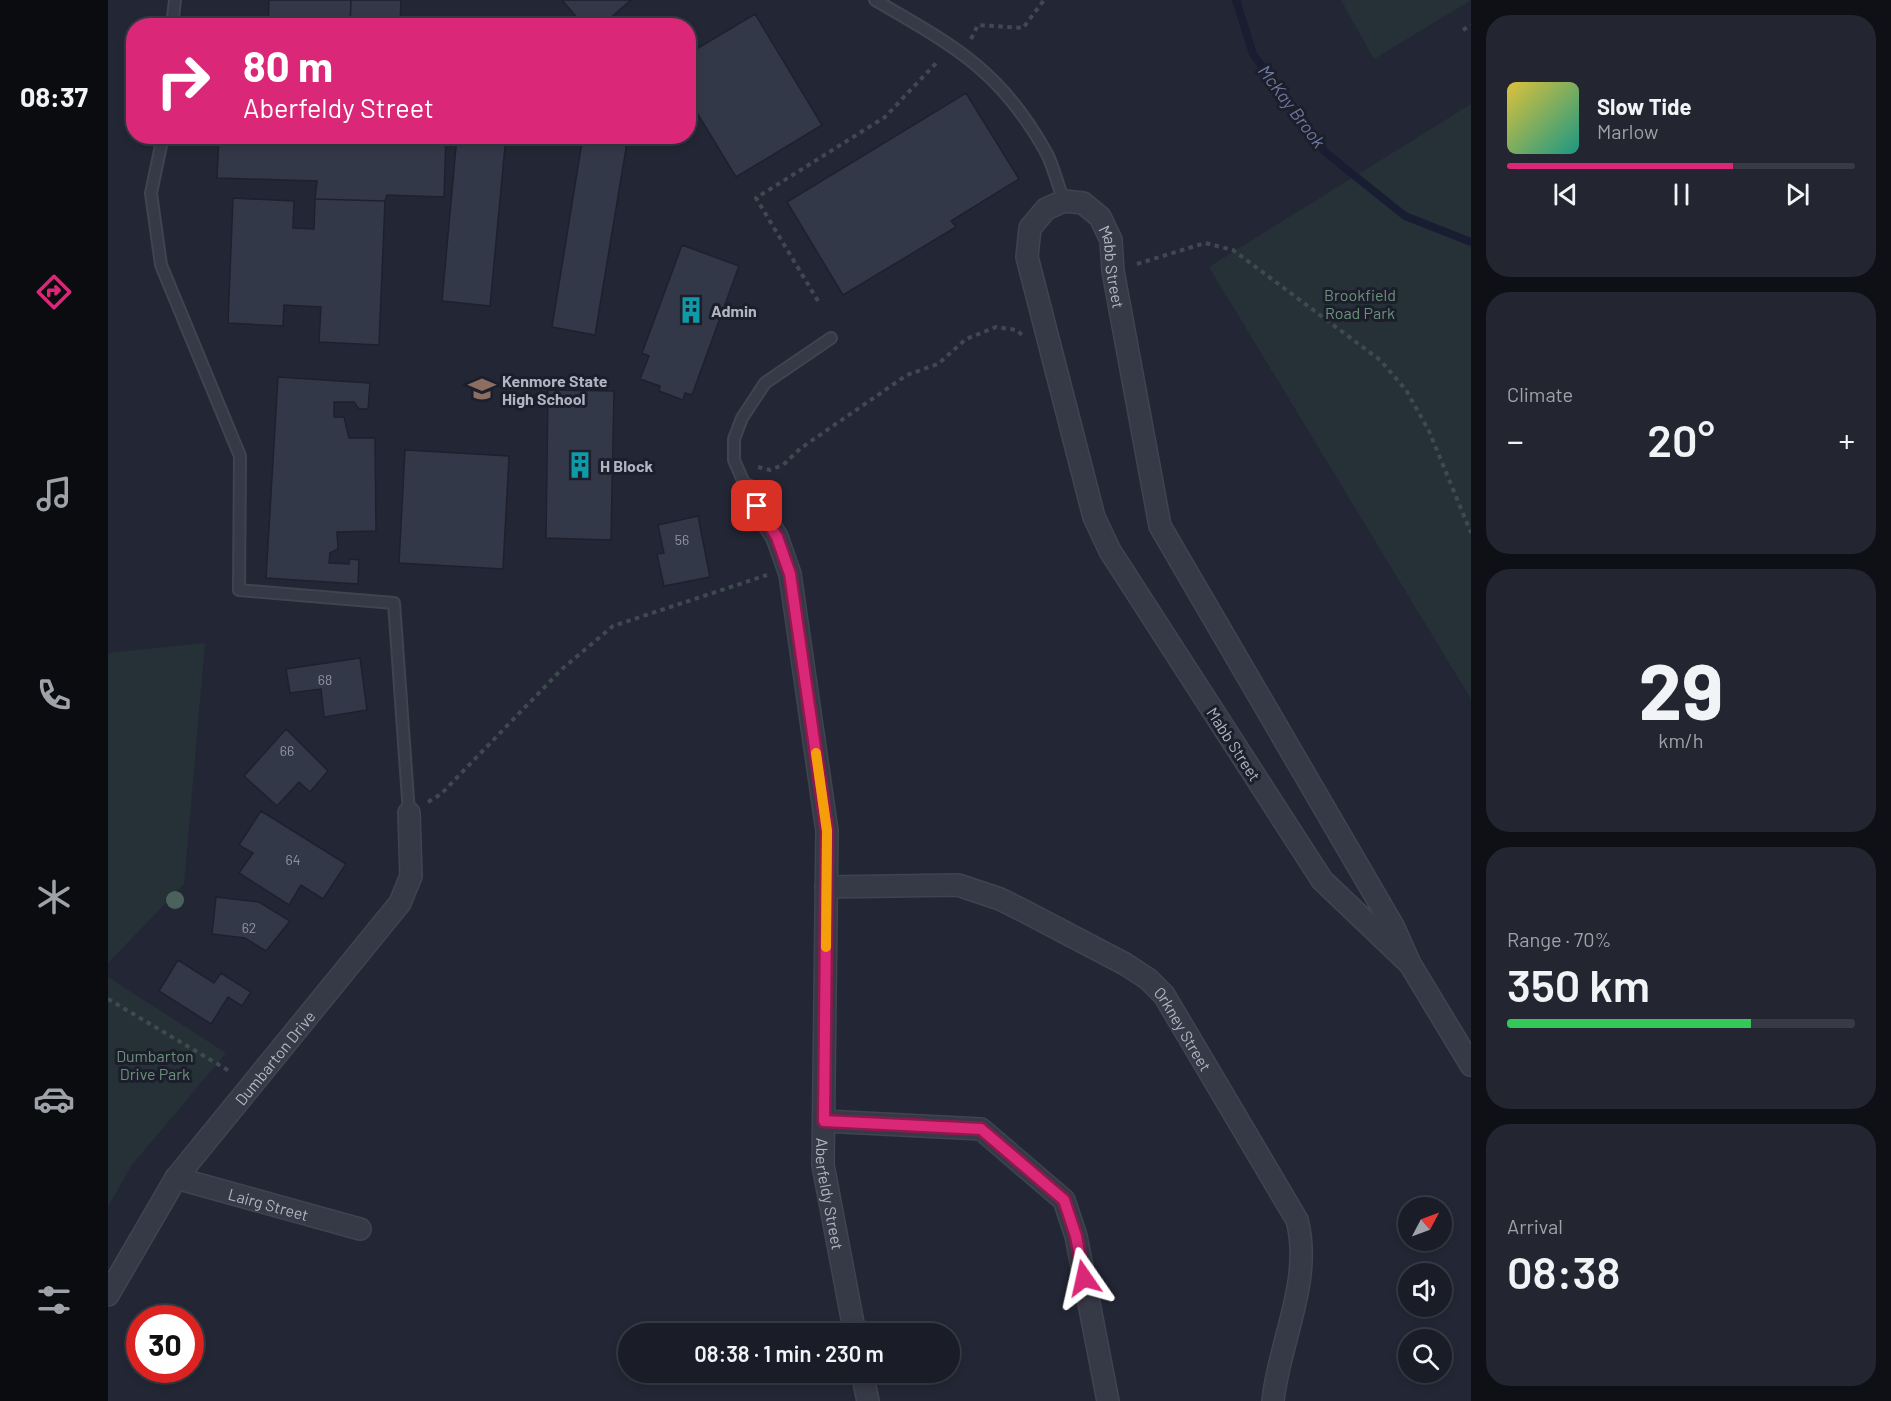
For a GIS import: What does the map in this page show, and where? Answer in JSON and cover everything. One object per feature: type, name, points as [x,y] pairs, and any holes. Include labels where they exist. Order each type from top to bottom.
[{"type":"street","name":"Mabb Street","points":[[1410,964],[1322,880],[1110,551],[1094,517],[1027,257],[1030,228],[1046,209],[1064,201],[1083,203],[1100,217],[1111,240],[1113,272],[1154,507],[1160,526],[1393,926],[1410,964],[1471,1065]]},
{"type":"street","name":"Aberfeldy Street","points":[[747,490],[777,537],[790,574],[827,831],[823,1165],[853,1323]]},
{"type":"street","name":"Dumbarton Drive","points":[[108,1295],[176,1178],[400,903],[411,876],[409,813]]},
{"type":"street","name":"Orkney Street","points":[[826,888],[958,885],[1000,899],[1116,959],[1148,979],[1164,995],[1297,1220],[1302,1239],[1298,1283],[1275,1381],[1273,1401]]},
{"type":"street","points":[[824,1121],[981,1129],[1064,1200],[1076,1236],[1108,1401]]},
{"type":"street","name":"Lairg Street","points":[[176,1178],[360,1229]]},
{"type":"street","points":[[864,1383],[868,1401]]},
{"type":"lane","points":[[173,18],[175,0]]},
{"type":"lane","points":[[875,0],[986,70],[1011,98],[1048,155],[1064,201]]},
{"type":"lane","points":[[161,144],[151,193],[161,265],[240,456],[238,590],[394,603],[409,813]]},
{"type":"lane","points":[[747,490],[734,460],[734,438],[742,418],[765,383],[831,338]]},
{"type":"path","points":[[963,54],[978,25],[1023,28],[1044,0]]},
{"type":"path","points":[[1463,30],[1471,25]]},
{"type":"path","points":[[818,300],[756,198],[885,117],[942,56]]},
{"type":"path","points":[[1113,272],[1205,243],[1233,250],[1380,360],[1406,390],[1429,431],[1471,533]]},
{"type":"path","points":[[757,466],[770,470],[783,465],[801,448],[907,375],[938,364],[966,339],[996,327],[1017,330],[1029,342]]},
{"type":"path","points":[[409,813],[441,794],[562,669],[612,626],[767,574]]},
{"type":"path","points":[[108,999],[234,1073],[249,1086]]},
{"type":"green space","points":[[1341,0],[1471,0],[1374,59]]},
{"type":"green space","name":"Brookfield Road Park","points":[[1471,104],[1471,699],[1209,267]]},
{"type":"green space","points":[[205,643],[184,884],[108,963],[108,653]]},
{"type":"green space","name":"Dumbarton Drive Park","points":[[108,977],[226,1053],[131,1166],[108,1207]]},
{"type":"building","points":[[269,0],[351,0],[350,18],[268,18]]},
{"type":"building","points":[[351,0],[401,0],[400,18],[350,18]]},
{"type":"building","points":[[562,0],[631,0],[610,18],[577,18]]},
{"type":"building","points":[[755,14],[822,125],[736,177],[696,111],[696,49]]},
{"type":"building","points":[[966,93],[1019,179],[951,221],[956,227],[843,295],[787,202]]},
{"type":"building","points":[[219,144],[446,144],[444,197],[387,195],[385,201],[315,199],[317,181],[217,178]]},
{"type":"building","points":[[456,144],[505,144],[490,306],[442,301]]},
{"type":"building","points":[[582,144],[627,144],[595,335],[552,327]]},
{"type":"building","points":[[233,198],[294,201],[293,228],[314,229],[315,199],[385,201],[379,345],[319,342],[321,307],[284,305],[283,326],[228,323]]},
{"type":"building","name":"Admin","points":[[682,245],[739,266],[692,395],[685,393],[683,400],[659,391],[660,386],[640,379],[649,356],[642,353]]},
{"type":"building","points":[[278,377],[370,383],[368,409],[359,409],[354,402],[334,402],[334,417],[344,417],[349,438],[375,438],[376,531],[337,532],[338,549],[330,553],[329,563],[349,564],[350,559],[359,560],[358,584],[266,578]]},
{"type":"building","name":"H Block","points":[[548,390],[614,391],[611,540],[546,538]]},
{"type":"building","points":[[405,450],[509,456],[503,569],[399,563]]},
{"type":"building","points":[[698,516],[710,577],[664,586],[657,554],[664,553],[658,525]]},
{"type":"building","points":[[360,658],[367,710],[324,717],[321,689],[290,693],[286,669]]},
{"type":"building","points":[[286,729],[328,771],[310,792],[299,782],[277,806],[244,776]]},
{"type":"building","points":[[261,811],[346,864],[323,899],[301,885],[289,905],[239,873],[253,853],[239,845]]},
{"type":"building","points":[[216,897],[259,902],[290,921],[266,951],[245,938],[212,934]]},
{"type":"building","points":[[178,960],[214,983],[221,973],[251,992],[242,1006],[228,997],[211,1024],[159,991]]},
{"type":"waterway","name":"McKay Brook","points":[[1236,0],[1253,54],[1325,152],[1405,216],[1471,242]]},
{"type":"slow traffic","points":[[816,753],[827,831],[826,947]]},
{"type":"place","name":"Admin","points":[[691,310]]},
{"type":"place","name":"Kenmore State High School","points":[[482,389]]},
{"type":"place","name":"H Block","points":[[580,465]]},
{"type":"route","points":[[757,506],[777,537],[790,574],[827,831],[824,1121],[850,1120],[981,1129],[1064,1200],[1076,1236],[1084,1278]]}]
